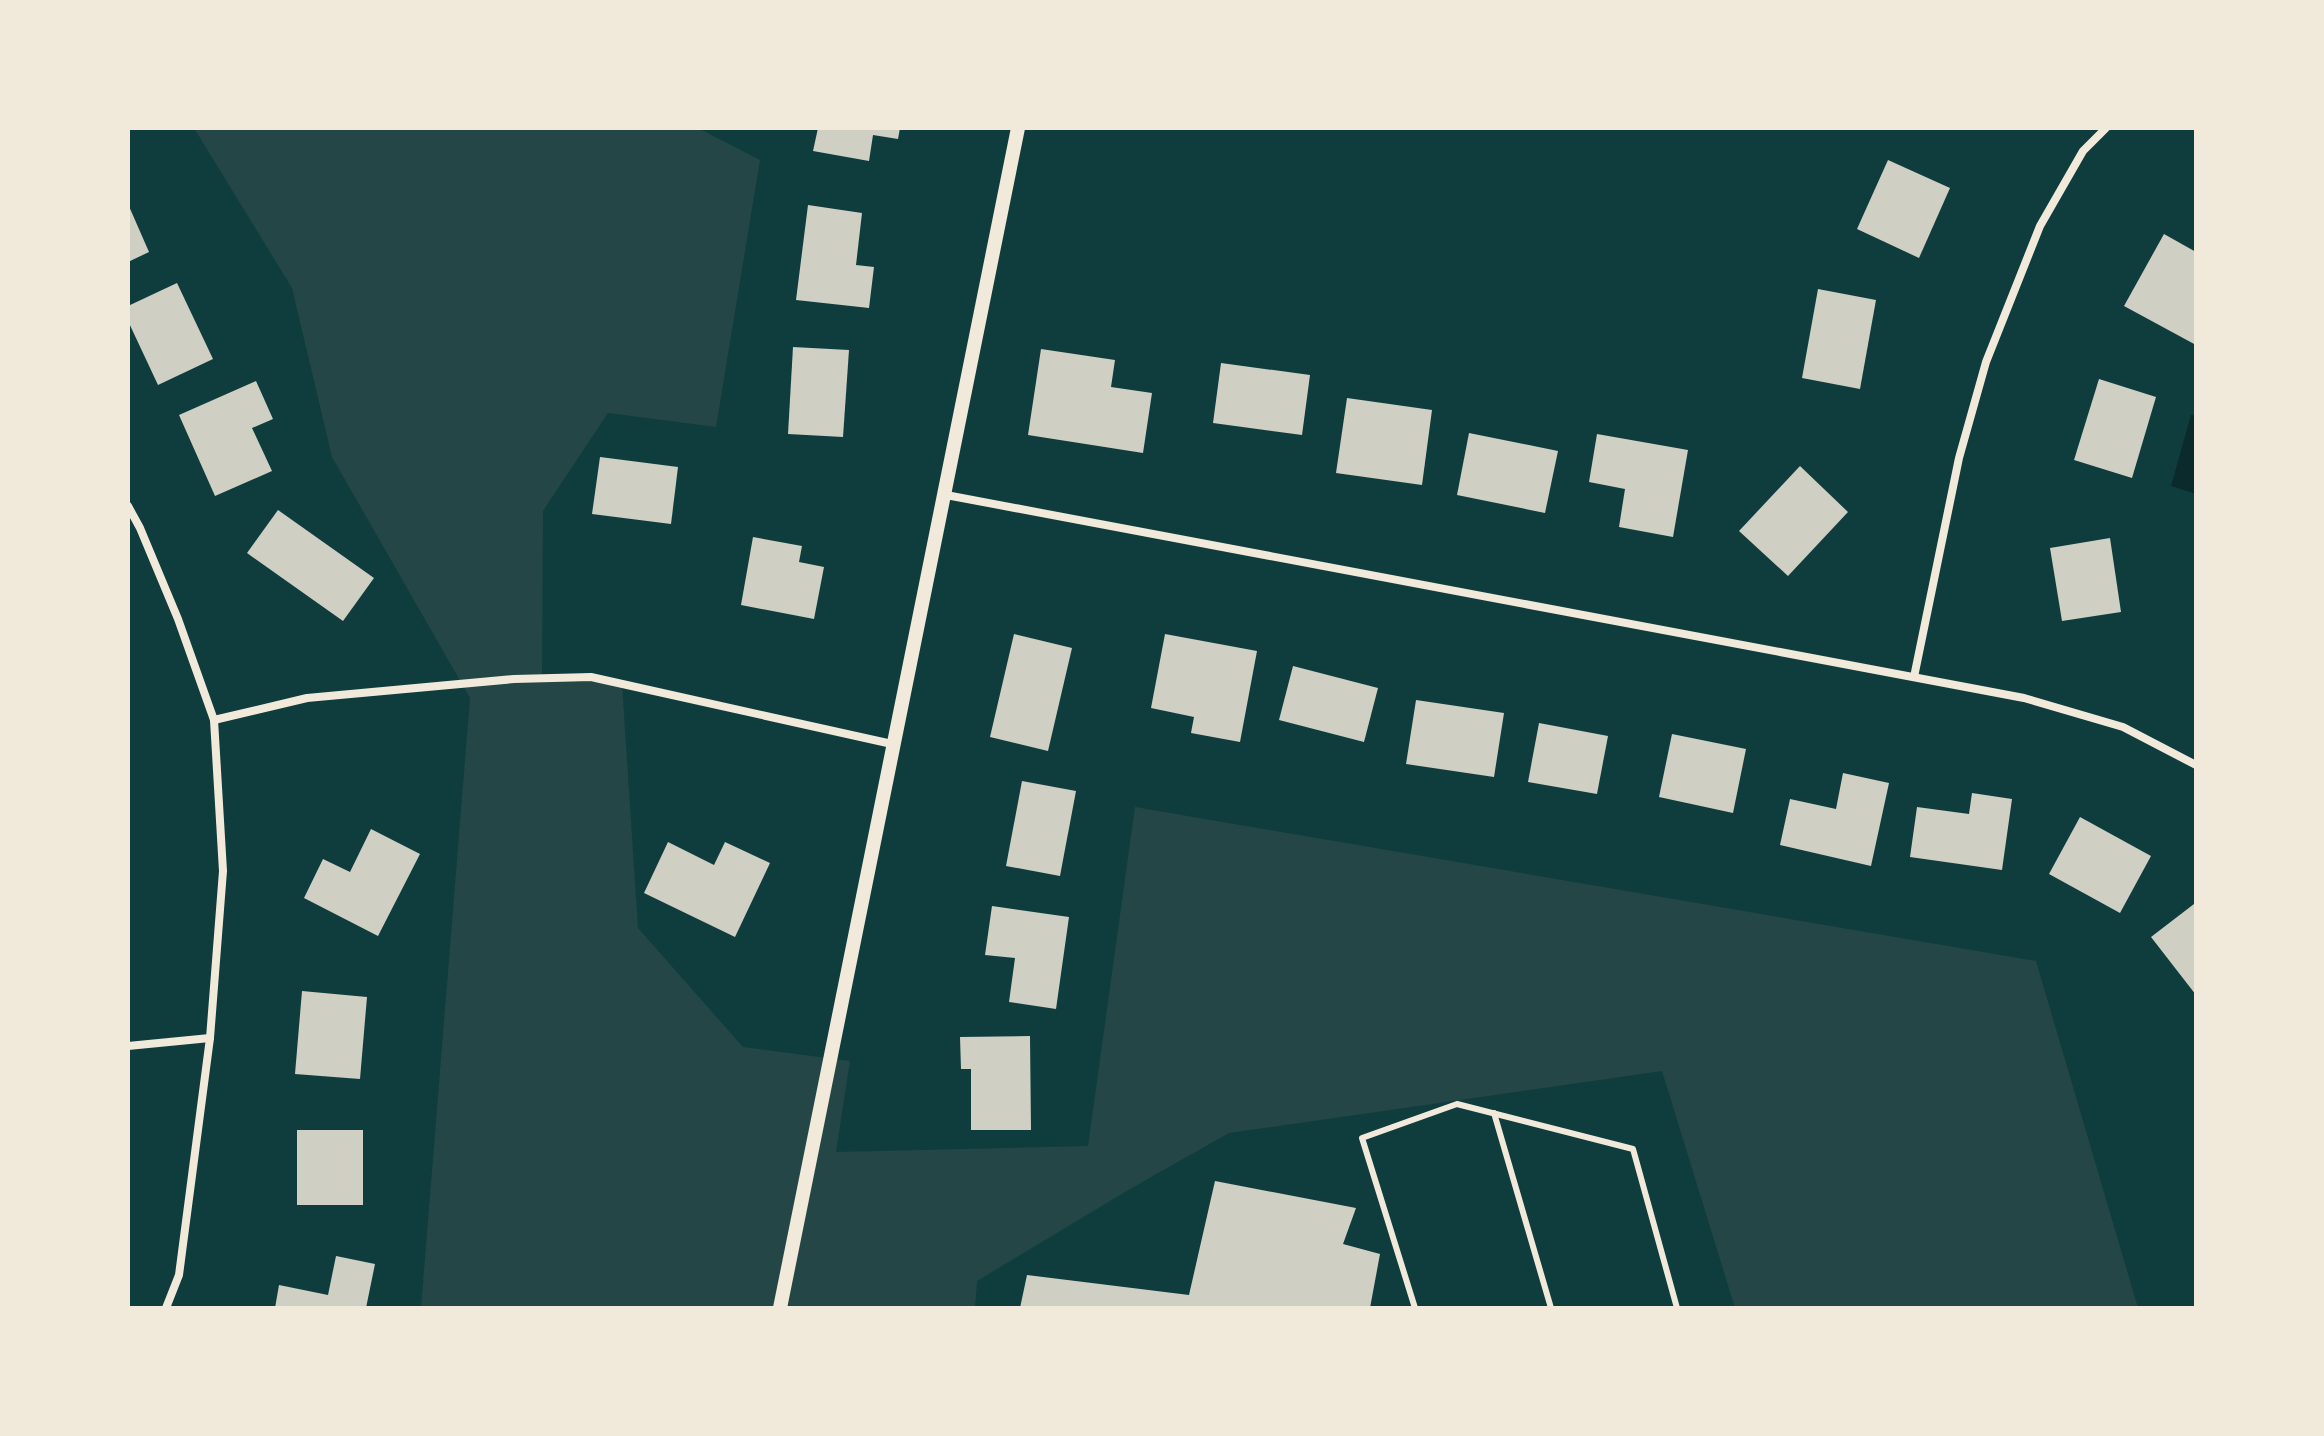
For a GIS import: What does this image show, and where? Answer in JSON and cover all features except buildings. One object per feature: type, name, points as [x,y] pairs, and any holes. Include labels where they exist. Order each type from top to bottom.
[{"type":"street","points":[[780,1308],[1018,128]]},
{"type":"street","points":[[1914,677],[1959,458],[1986,362],[2040,226],[2083,151],[2106,128]]},
{"type":"street","points":[[946,495],[2024,698],[2096,717],[2152,740],[2196,765]]},
{"type":"street","points":[[128,506],[178,619],[214,720],[223,871],[210,1038],[179,1275],[166,1308]]},
{"type":"street","points":[[214,720],[307,698],[514,679],[591,677],[892,744]]},
{"type":"street","points":[[128,1046],[210,1038]]},
{"type":"lane","points":[[1415,1308],[1362,1138],[1457,1104],[1633,1149],[1677,1308]]},
{"type":"lane","points":[[1494,1113],[1551,1308]]},
{"type":"shaded area","points":[[194,128],[698,128],[760,160],[716,427],[608,413],[543,511],[542,679],[622,684],[638,928],[743,1047],[850,1061],[836,1152],[1088,1146],[1135,807],[2036,961],[2138,1308],[1735,1308],[1662,1071],[1229,1133],[977,1281],[975,1308],[421,1308],[470,698],[332,457],[292,288]]},
{"type":"shaded area","points":[[2191,415],[2196,416],[2196,494],[2171,486]]}]
